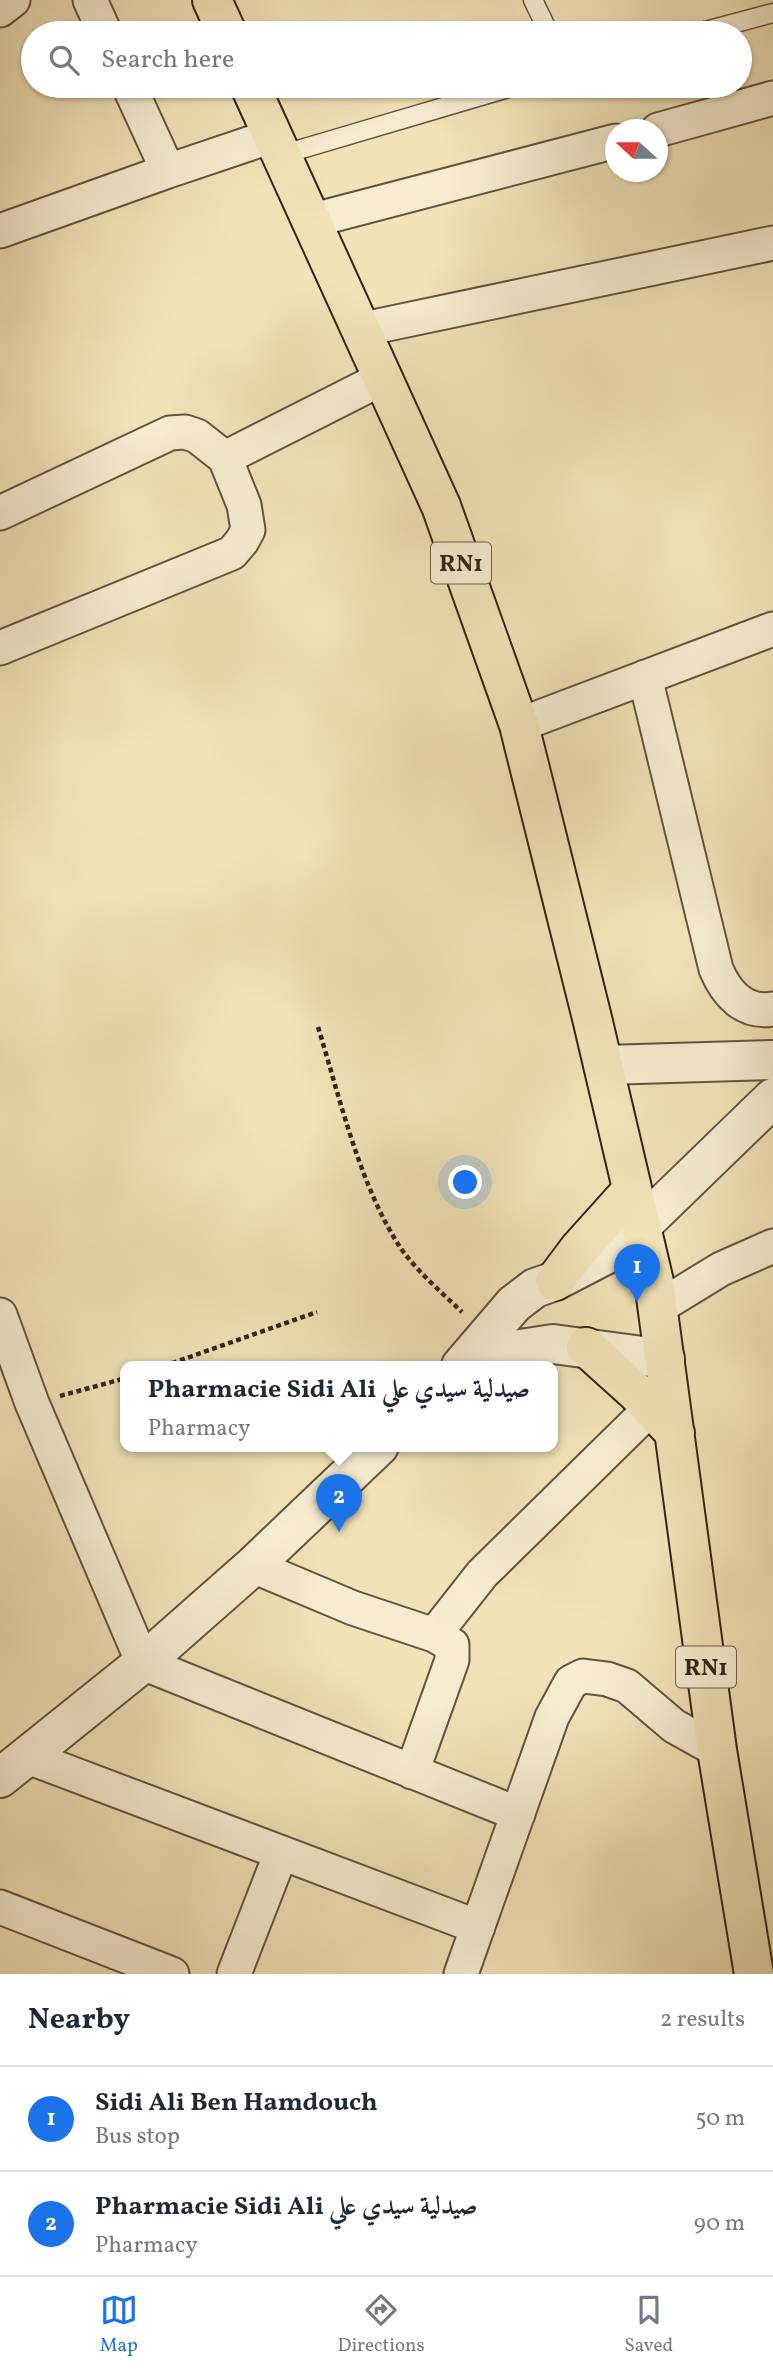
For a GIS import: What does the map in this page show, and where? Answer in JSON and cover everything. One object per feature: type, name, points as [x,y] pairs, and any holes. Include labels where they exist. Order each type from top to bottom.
[{"type":"main road","points":[[212,0],[221,21]]},
{"type":"main road","name":"RN1","points":[[255,98],[440,506],[519,725],[604,1065],[659,1307],[665,1359],[663,1421],[754,1974]]},
{"type":"main road","points":[[555,1281],[579,1249],[637,1208]]},
{"type":"main road","points":[[586,1347],[663,1421]]},
{"type":"street","points":[[0,10],[13,0]]},
{"type":"street","points":[[90,0],[100,21]]},
{"type":"street","points":[[135,98],[168,171]]},
{"type":"street","points":[[668,127],[773,98]]},
{"type":"street","points":[[310,221],[605,144]]},
{"type":"street","points":[[0,231],[168,171],[276,145]]},
{"type":"street","points":[[359,330],[773,243]]},
{"type":"street","points":[[225,458],[381,379]]},
{"type":"street","points":[[0,513],[170,433],[185,432],[197,436],[225,458],[244,505],[248,530],[232,553],[0,648]]},
{"type":"street","points":[[519,725],[773,629]]},
{"type":"street","points":[[645,677],[716,969],[723,986],[734,998],[750,1008],[773,1009]]},
{"type":"street","points":[[604,1065],[773,1060]]},
{"type":"street","points":[[637,1208],[773,1098]]},
{"type":"street","points":[[659,1307],[721,1269],[773,1246]]},
{"type":"street","points":[[468,1361],[485,1350],[514,1304],[536,1288],[555,1281]]},
{"type":"street","points":[[0,1314],[32,1404],[143,1663],[518,1814]]},
{"type":"street","points":[[485,1350],[514,1350],[553,1344],[665,1359]]},
{"type":"street","points":[[434,1635],[482,1574],[663,1421]]},
{"type":"street","points":[[14,1767],[143,1663],[253,1566],[373,1452]]},
{"type":"street","points":[[253,1566],[353,1608],[434,1635],[452,1645],[452,1660],[412,1772]]},
{"type":"street","points":[[461,1974],[552,1717],[571,1682],[583,1676],[607,1679],[627,1686],[674,1726],[717,1750]]},
{"type":"street","points":[[14,1767],[281,1853],[478,1927]]},
{"type":"street","points":[[234,1974],[281,1853]]},
{"type":"street","points":[[0,1907],[172,1974]]},
{"type":"lane","points":[[533,0],[543,21]]},
{"type":"lane","points":[[741,21],[773,12]]},
{"type":"lane","points":[[276,145],[466,98]]},
{"type":"path","points":[[318,1027],[361,1164],[384,1216],[403,1250],[436,1286],[485,1350]]},
{"type":"path","points":[[178,1361],[317,1312]]},
{"type":"path","points":[[32,1404],[120,1379]]},
{"type":"place","name":"Sidi Ali Ben Hamdouch","points":[[637,1302]]},
{"type":"place","name":"Pharmacie Sidi Ali صيدلية سيدي علي","points":[[339,1532]]}]
